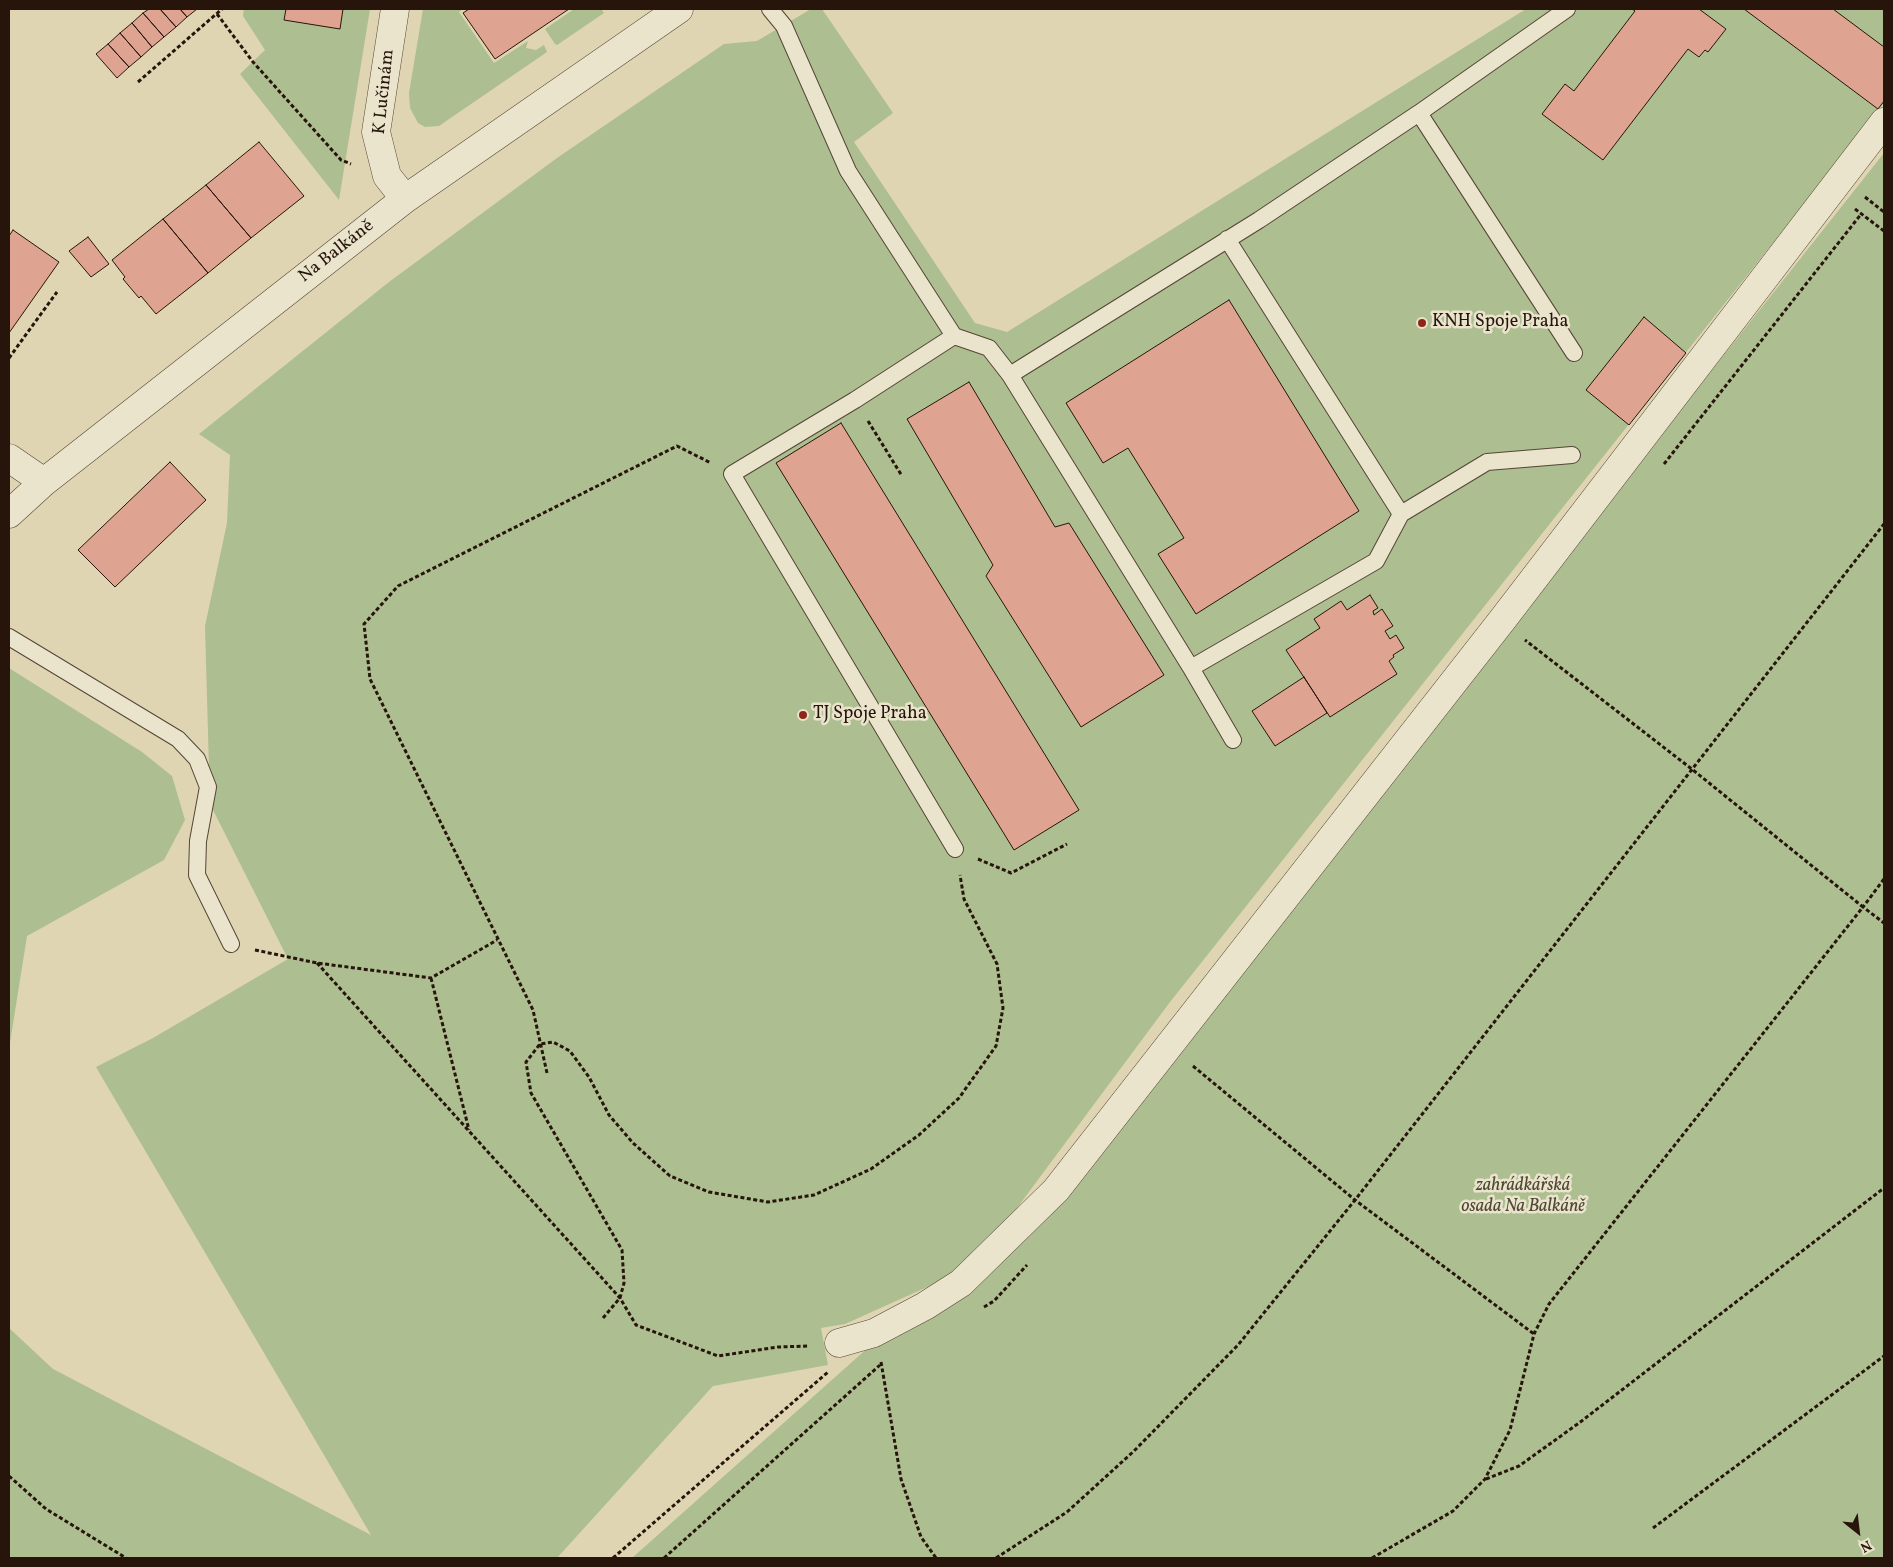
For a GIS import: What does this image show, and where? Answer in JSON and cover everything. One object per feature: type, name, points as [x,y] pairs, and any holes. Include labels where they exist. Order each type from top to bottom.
[{"type":"street","name":"K Lučinám","points":[[395,9],[376,132],[387,176],[405,199]]},
{"type":"street","name":"Na Balkáně","points":[[9,514],[44,482],[405,199],[679,9]]},
{"type":"street","points":[[839,1343],[874,1332],[925,1306],[961,1283],[1056,1190],[1503,619],[1884,122]]},
{"type":"street","points":[[9,458],[44,482]]},
{"type":"lane","points":[[770,9],[784,26],[848,171],[954,336],[989,348],[1010,375],[1191,668],[1232,740]]},
{"type":"lane","points":[[1010,375],[1227,239],[1419,113],[1567,9]]},
{"type":"lane","points":[[1419,113],[1574,353]]},
{"type":"lane","points":[[1227,239],[1401,514]]},
{"type":"lane","points":[[954,336],[855,400],[732,474],[955,849]]},
{"type":"lane","points":[[1191,668],[1376,561],[1401,514],[1487,462],[1572,455]]},
{"type":"lane","points":[[9,637],[178,739],[197,759],[208,787],[198,841],[197,875],[231,944]]},
{"type":"path","points":[[138,82],[222,9]]},
{"type":"path","points":[[217,14],[253,62],[342,160],[387,176]]},
{"type":"path","points":[[1860,192],[1884,212]]},
{"type":"path","points":[[1851,205],[1884,231]]},
{"type":"path","points":[[9,358],[57,292]]},
{"type":"path","points":[[855,400],[902,476]]},
{"type":"path","points":[[546,1073],[532,1010],[370,679],[364,624],[398,586],[678,446],[732,474]]},
{"type":"path","points":[[996,1558],[1067,1512],[1134,1451],[1238,1345],[1355,1200],[1884,524]]},
{"type":"path","points":[[1503,619],[1526,640],[1693,770],[1884,923]]},
{"type":"path","points":[[955,849],[1011,873],[1067,844]]},
{"type":"path","points":[[603,1318],[620,1298],[624,1283],[622,1250],[531,1093],[526,1062],[540,1044],[553,1042],[570,1050],[589,1077],[609,1114],[633,1143],[670,1176],[709,1192],[768,1202],[814,1195],[871,1169],[919,1135],[959,1098],[996,1046],[1003,1008],[997,964],[964,899],[955,849]]},
{"type":"path","points":[[1372,1558],[1453,1511],[1485,1479],[1510,1430],[1534,1334],[1550,1304],[1884,879]]},
{"type":"path","points":[[231,944],[317,963],[431,978],[497,940]]},
{"type":"path","points":[[317,963],[620,1298],[636,1325],[718,1356],[778,1347],[827,1346],[839,1343]]},
{"type":"path","points":[[431,978],[469,1131]]},
{"type":"path","points":[[1167,1046],[1355,1200],[1534,1334]]},
{"type":"path","points":[[1485,1479],[1519,1466],[1564,1434],[1884,1188]]},
{"type":"path","points":[[874,1332],[870,1346],[882,1364],[901,1479],[921,1537],[936,1558]]},
{"type":"path","points":[[1653,1528],[1884,1356]]},
{"type":"path","points":[[612,1558],[829,1371]]},
{"type":"path","points":[[9,1476],[46,1509],[126,1558]]},
{"type":"green space","points":[[244,9],[286,9],[284,19],[340,29],[343,9],[370,9],[339,200],[240,74],[265,50],[243,16]]},
{"type":"green space","points":[[423,9],[463,9],[459,12],[494,63],[528,41],[526,48],[536,50],[544,45],[547,52],[439,126],[425,127],[418,123],[410,108],[409,93]]},
{"type":"green space","points":[[574,9],[601,9],[604,13],[557,45],[555,44],[545,29]]},
{"type":"green space","name":"TJ Spoje Praha","points":[[811,9],[822,9],[893,113],[854,142],[975,323],[1007,332],[1526,9],[1884,9],[1884,103],[1170,1002],[991,1243],[945,1279],[845,1324],[821,1328],[828,1365],[713,1386],[557,1558],[9,1558],[9,1328],[53,1369],[371,1535],[96,1067],[153,1038],[288,959],[210,804],[205,626],[227,523],[230,455],[199,434],[389,282],[557,158],[724,44],[757,41]]},
{"type":"green space","name":"zahrádkářská osada Na Balkáně","points":[[1884,153],[1884,1558],[632,1558],[870,1346],[969,1293],[1510,625]]},
{"type":"green space","points":[[9,668],[142,752],[172,776],[185,820],[164,860],[27,936],[9,1049]]},
{"type":"building","points":[[149,9],[160,9],[176,27],[164,37],[143,13]]},
{"type":"building","points":[[160,9],[180,9],[187,17],[176,27]]},
{"type":"building","points":[[180,9],[197,9],[187,17]]},
{"type":"building","points":[[286,9],[343,9],[340,29],[284,20]]},
{"type":"building","points":[[469,9],[569,9],[495,59],[463,13]]},
{"type":"building","points":[[1632,9],[1699,9],[1726,29],[1708,52],[1705,50],[1699,57],[1688,49],[1603,160],[1542,114],[1565,84],[1574,91],[1635,11]]},
{"type":"building","points":[[1744,9],[1833,9],[1884,47],[1884,101],[1878,109]]},
{"type":"building","points":[[143,13],[164,37],[152,47],[132,23]]},
{"type":"building","points":[[132,23],[152,47],[141,57],[120,33]]},
{"type":"building","points":[[120,33],[141,57],[129,67],[108,44]]},
{"type":"building","points":[[108,44],[129,67],[117,78],[96,54]]},
{"type":"building","points":[[259,142],[304,196],[251,238],[206,185]]},
{"type":"building","points":[[206,185],[251,238],[208,273],[163,219]]},
{"type":"building","points":[[163,219],[208,273],[156,314],[123,279],[125,277],[112,260]]},
{"type":"building","points":[[13,230],[59,262],[9,333],[9,236]]},
{"type":"building","points":[[88,237],[109,264],[91,277],[69,251]]},
{"type":"building","points":[[1229,300],[1359,511],[1196,614],[1158,554],[1184,538],[1128,448],[1103,463],[1066,403]]},
{"type":"building","points":[[1644,317],[1686,353],[1629,425],[1586,390]]},
{"type":"building","points":[[969,382],[1055,527],[1069,523],[1164,675],[1081,727],[986,576],[993,565],[907,419]]},
{"type":"building","points":[[841,423],[1079,810],[1014,850],[776,463]]},
{"type":"building","points":[[170,462],[206,500],[115,587],[78,550]]},
{"type":"building","points":[[1370,595],[1378,608],[1373,611],[1374,615],[1382,609],[1393,626],[1385,631],[1390,639],[1396,635],[1404,648],[1393,655],[1394,657],[1389,661],[1397,674],[1330,717],[1286,650],[1320,628],[1314,619],[1341,601],[1347,610]]},
{"type":"building","points":[[1304,677],[1327,713],[1275,746],[1252,711]]},
{"type":"place","name":"KNH Spoje Praha","points":[[1422,323]]},
{"type":"place","name":"TJ Spoje Praha","points":[[803,715]]}]
